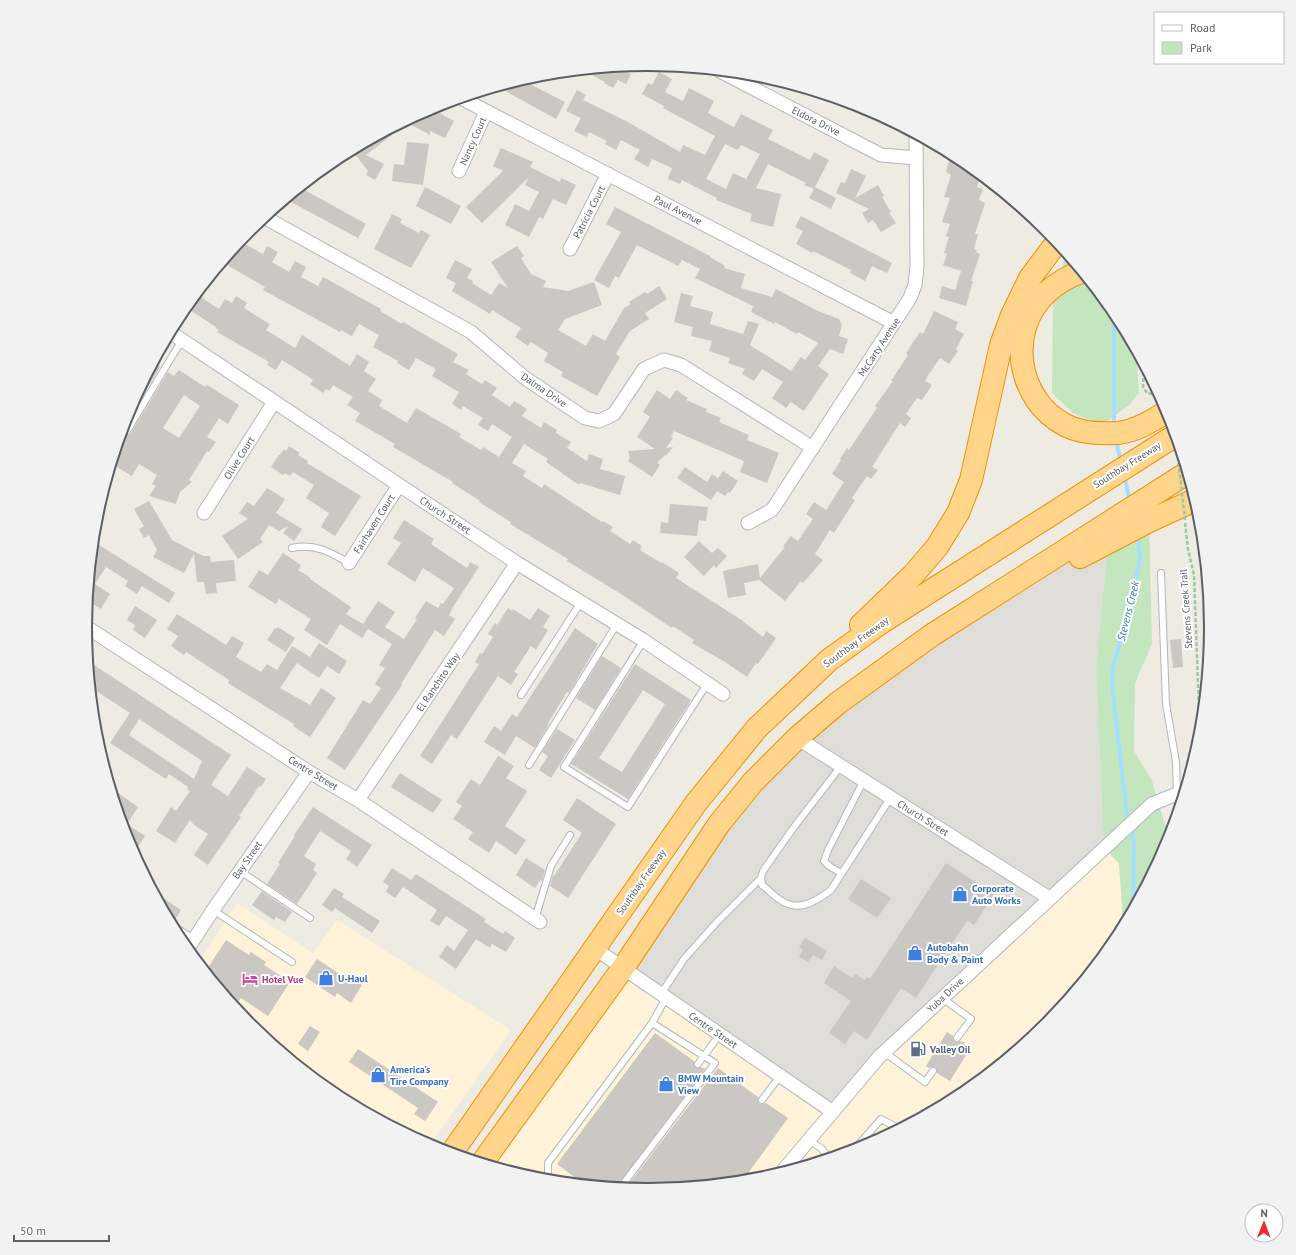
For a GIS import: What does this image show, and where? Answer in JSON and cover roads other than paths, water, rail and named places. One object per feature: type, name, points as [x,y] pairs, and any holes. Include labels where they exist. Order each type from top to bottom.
[{"type":"highway","points":[[829,660],[866,619],[913,575],[937,547],[958,513],[971,480],[1001,345],[1012,315],[1030,278],[1053,247]]},
{"type":"highway","points":[[1077,274],[1063,279],[1039,300],[1026,321],[1021,353],[1027,381],[1033,396],[1043,409],[1052,417],[1066,426],[1087,431],[1120,433],[1151,422],[1162,415]]},
{"type":"highway","name":"Southbay Freeway","points":[[455,1149],[696,802],[732,757],[765,721],[829,660],[882,622],[1170,437]]},
{"type":"highway","points":[[485,1159],[623,968],[719,824],[753,782],[796,738],[838,703],[932,635],[1034,571],[1078,558],[1150,497],[1183,475]]},
{"type":"highway","points":[[1107,534],[1149,521],[1190,502]]},
{"type":"street","name":"Eldora Drive","points":[[734,78],[881,155],[916,158]]},
{"type":"street","name":"Paul Avenue","points":[[467,102],[894,323]]},
{"type":"street","name":"Nancy Court","points":[[459,172],[486,112]]},
{"type":"street","name":"McCarty Avenue","points":[[748,523],[772,510],[910,298],[915,285],[917,267],[916,140]]},
{"type":"street","name":"Patricia Court","points":[[570,249],[608,174]]},
{"type":"street","name":"Dalma Drive","points":[[269,220],[471,332],[525,378],[586,418],[599,421],[614,414],[644,369],[664,360],[681,365],[813,448]]},
{"type":"street","name":"Church Street","points":[[175,335],[517,563],[644,640],[722,694]]},
{"type":"street","name":"Olive Court","points":[[204,513],[274,402]]},
{"type":"street","name":"Fairhaven Court","points":[[349,563],[399,485]]},
{"type":"street","name":"El Ranchito Way","points":[[358,800],[517,563]]},
{"type":"street","name":"Centre Street","points":[[92,631],[309,772],[358,800],[537,920]]},
{"type":"street","name":"Church Street","points":[[796,738],[1050,898]]},
{"type":"street","name":"Bay Street","points":[[190,944],[309,772]]},
{"type":"street","name":"Yuba Drive","points":[[787,1166],[884,1052],[1152,804],[1179,794]]},
{"type":"street","name":"Centre Street","points":[[594,948],[833,1112]]},
{"type":"lane","points":[[128,430],[182,340]]},
{"type":"lane","points":[[292,548],[308,547],[326,550],[349,563]]},
{"type":"lane","points":[[1161,573],[1166,704],[1180,792]]},
{"type":"lane","points":[[521,695],[581,602]]},
{"type":"lane","points":[[529,765],[618,624]]},
{"type":"lane","points":[[644,640],[564,767],[628,807],[707,684]]},
{"type":"lane","points":[[548,1174],[548,1163],[652,1023],[664,996],[684,959],[716,923],[761,878],[764,871],[794,827],[841,766]]},
{"type":"lane","points":[[841,873],[829,866],[824,860],[864,780]]},
{"type":"lane","points":[[761,878],[762,885],[783,902],[795,906],[807,905],[821,898],[831,890],[891,798]]},
{"type":"lane","points":[[537,920],[551,866],[570,835]]},
{"type":"lane","points":[[240,871],[310,918]]},
{"type":"lane","points":[[213,910],[292,962]]},
{"type":"lane","points":[[181,931],[194,938]]},
{"type":"lane","points":[[942,998],[971,1019],[957,1038]]},
{"type":"lane","points":[[624,1183],[715,1063],[652,1023]]},
{"type":"lane","points":[[698,1064],[720,1034]]},
{"type":"lane","points":[[884,1052],[925,1082],[933,1071]]},
{"type":"lane","points":[[762,1100],[780,1076]]},
{"type":"lane","points":[[861,1142],[881,1119],[895,1126]]},
{"type":"lane","points":[[809,1140],[822,1149],[826,1154]]},
{"type":"waterway","name":"Stevens Creek","points":[[1114,323],[1114,428]]},
{"type":"waterway","name":"Stevens Creek","points":[[1116,440],[1121,463]]},
{"type":"waterway","name":"Stevens Creek","points":[[1124,475],[1130,502]]},
{"type":"waterway","name":"Stevens Creek","points":[[1133,900],[1134,842],[1127,815],[1112,685],[1113,668],[1139,566],[1140,553],[1137,534]]},
{"type":"place","name":"Corporate Auto Works","points":[[960,894]]},
{"type":"place","name":"Autobahn Body & Paint","points":[[915,953]]},
{"type":"place","name":"U-Haul","points":[[326,978]]},
{"type":"place","name":"Hotel Vue","points":[[250,979]]},
{"type":"place","name":"Valley Oil","points":[[918,1049]]},
{"type":"place","name":"America's Tire Company","points":[[378,1075]]},
{"type":"place","name":"BMW Mountain View","points":[[666,1084]]}]
